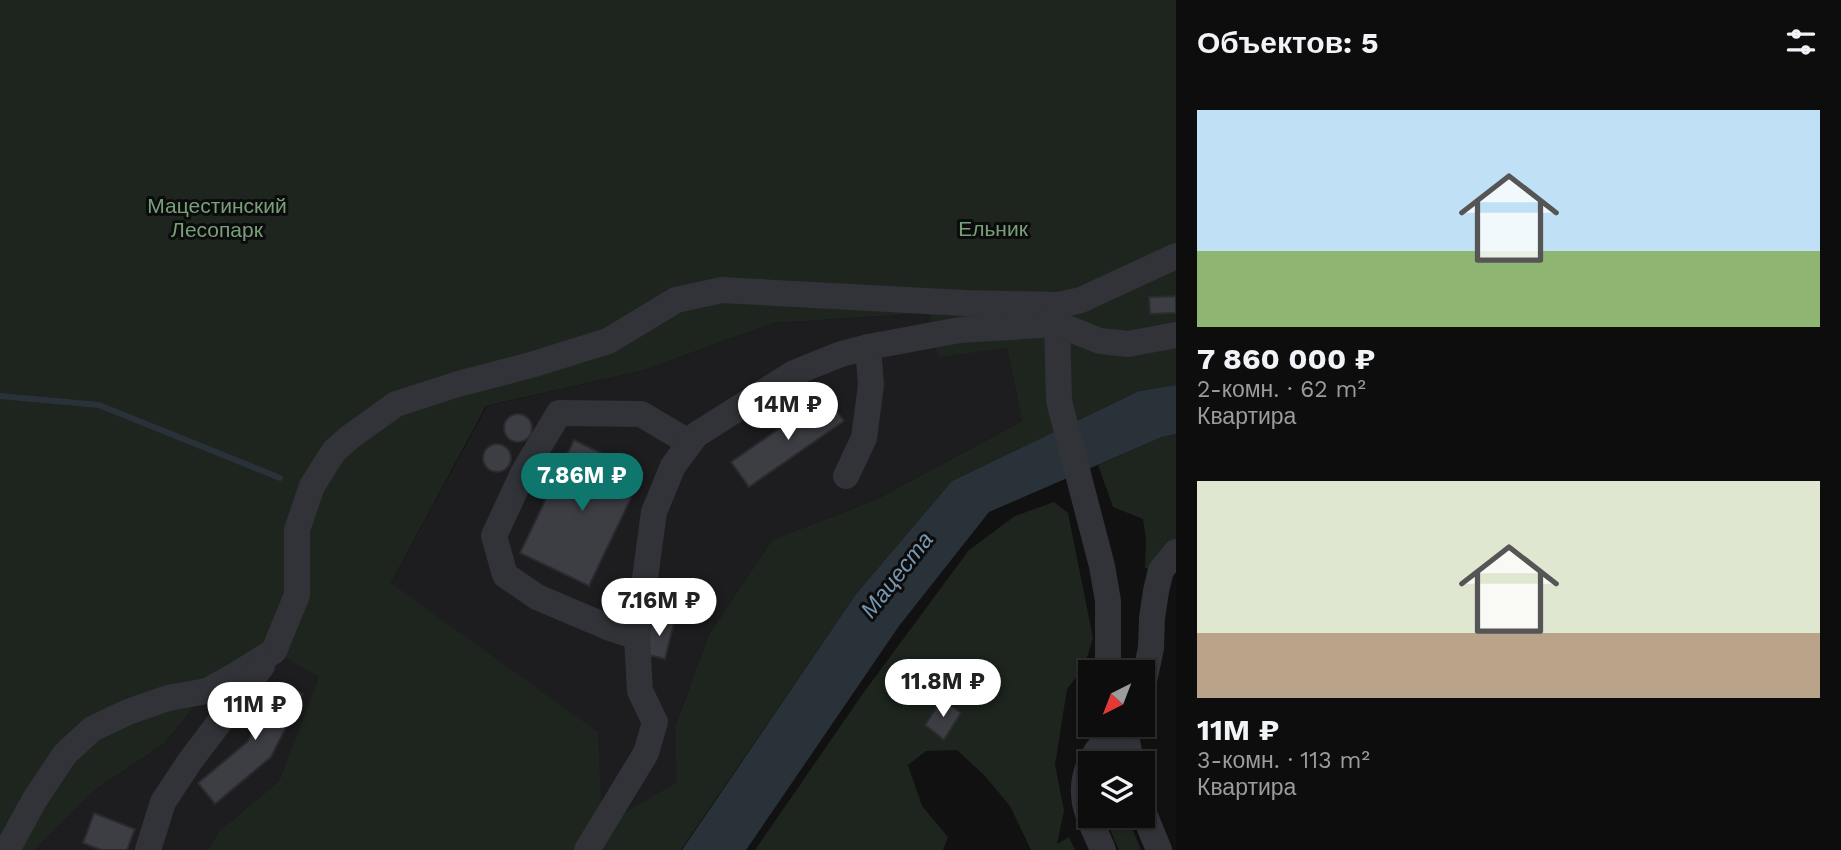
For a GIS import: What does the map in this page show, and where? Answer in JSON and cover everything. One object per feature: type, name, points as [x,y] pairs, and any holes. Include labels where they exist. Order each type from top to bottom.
[{"type":"street","points":[[587,850],[646,753],[655,722],[640,691],[637,637],[654,512],[673,466],[696,435],[793,373],[841,354],[960,330],[1058,315],[1081,300],[1176,256]]},
{"type":"street","points":[[148,850],[163,802],[190,761],[274,651],[297,595],[298,530],[312,486],[334,451],[396,404],[608,341],[676,300],[722,290],[964,303],[1058,315],[1100,341],[1128,344],[1176,335]]},
{"type":"street","points":[[1058,315],[1059,401],[1102,566],[1108,601],[1108,660]]},
{"type":"street","points":[[846,476],[864,438],[872,385],[868,347]]},
{"type":"street","points":[[637,637],[537,597],[505,575],[494,536],[523,473],[559,413],[641,414],[690,443]]},
{"type":"street","points":[[1148,660],[1152,618],[1161,570],[1176,552]]},
{"type":"street","points":[[7,850],[35,799],[65,754],[92,729],[128,712],[168,698],[207,691],[274,651]]},
{"type":"street","points":[[1103,850],[1085,802],[1084,789],[1085,775],[1091,758],[1106,737]]},
{"type":"street","points":[[1150,828],[1159,850]]},
{"type":"shaded area","points":[[929,313],[933,334],[1007,348],[1022,421],[877,499],[772,540],[709,634],[675,727],[678,782],[602,827],[391,583],[487,406],[641,371],[774,323]]},
{"type":"shaded area","points":[[274,651],[320,676],[279,781],[218,832],[208,850],[34,850],[95,790],[164,744],[207,691]]},
{"type":"green space","points":[[0,0],[1176,0],[1176,385],[1139,391],[952,481],[856,594],[681,850],[208,850],[218,832],[279,781],[319,677],[274,651],[207,691],[164,744],[95,790],[34,850],[0,850]],"holes":[[[929,313],[938,357],[1007,348],[1022,421],[877,499],[772,540],[709,634],[675,727],[677,782],[602,826],[598,732],[391,583],[486,406],[641,371],[774,323]]]},
{"type":"green space","points":[[1176,434],[1176,552],[1161,570],[1145,568],[1146,540],[1143,519],[1113,507],[1098,465],[1162,437]]},
{"type":"green space","points":[[1054,502],[1068,513],[1093,638],[1086,660],[1078,660],[1078,675],[1067,689],[1055,765],[1064,811],[1057,844],[1069,837],[1075,850],[1031,850],[1010,806],[984,775],[957,750],[926,751],[908,765],[922,806],[948,837],[943,850],[755,850],[864,692],[969,550],[1015,516]]},
{"type":"green space","points":[[1109,828],[1132,828],[1141,850],[1119,850]]},
{"type":"water","name":"Мацеста","points":[[1176,385],[1176,434],[1162,437],[989,512],[899,626],[746,850],[682,850],[856,594],[952,481],[1139,391]]},
{"type":"building","points":[[1176,296],[1176,313],[1150,314],[1149,297]]},
{"type":"building","points":[[826,396],[844,421],[749,487],[731,462]]},
{"type":"building","points":[[518,414],[528,418],[532,428],[528,438],[518,442],[508,438],[504,428],[508,418]]},
{"type":"building","points":[[574,440],[643,473],[589,586],[520,553]]},
{"type":"building","points":[[497,444],[507,448],[511,458],[507,468],[497,472],[487,468],[483,458],[487,448]]},
{"type":"building","points":[[652,618],[674,623],[665,659],[644,654]]},
{"type":"building","points":[[284,684],[303,694],[271,757],[215,804],[198,783],[247,742],[264,713],[254,707],[263,691]]},
{"type":"building","points":[[942,699],[961,713],[944,740],[925,725]]},
{"type":"building","points":[[94,813],[135,829],[127,850],[101,850],[83,843]]},
{"type":"waterway","points":[[0,396],[99,405],[280,478]]},
{"type":"park label","name":"Мацестинский Лесопарк","points":[[217,217]]},
{"type":"park label","name":"Ельник","points":[[993,228]]}]
